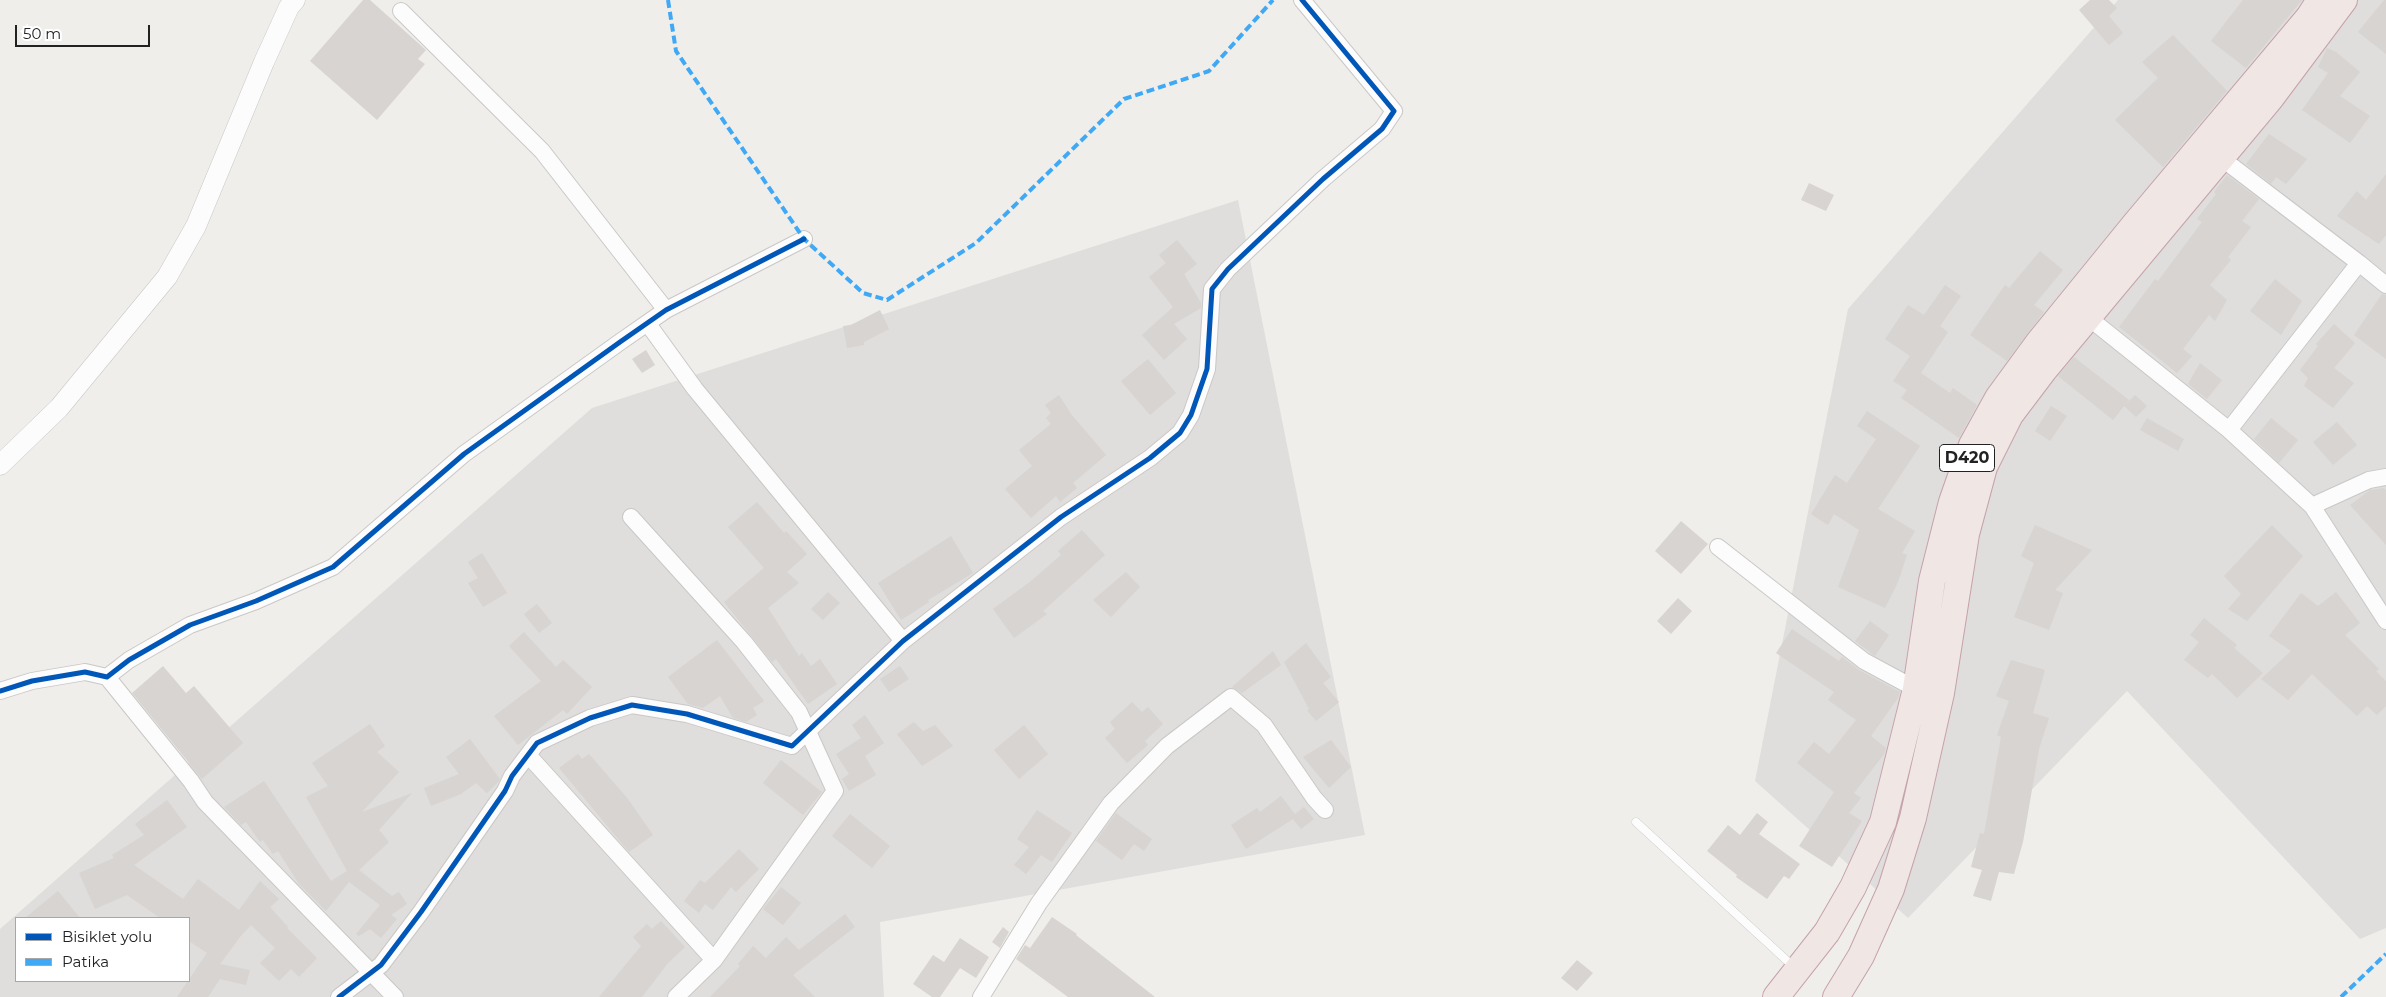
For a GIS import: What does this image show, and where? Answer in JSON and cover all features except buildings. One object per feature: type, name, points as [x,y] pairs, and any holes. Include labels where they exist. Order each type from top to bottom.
[{"type":"highway","name":"D420","points":[[1776,997],[1827,932],[1849,895],[1883,822],[1916,689],[1932,581],[1952,502],[1972,445],[1998,398],[2039,342],[2309,17],[2320,0]]},
{"type":"highway","name":"D420","points":[[1836,997],[1860,956],[1891,890],[1912,818],[1941,693],[1966,534],[1984,467],[2010,415],[2044,370],[2270,99],[2344,0]]},
{"type":"street","points":[[0,465],[59,408],[167,276],[196,226],[264,62],[289,7],[295,0]]},
{"type":"street","points":[[340,997],[381,964],[422,912],[537,743],[590,718],[632,705],[687,714],[792,746],[903,641],[1061,517],[1150,458],[1180,433],[1191,415],[1207,369],[1212,289],[1228,269],[1323,179],[1382,129],[1394,111],[1302,0]]},
{"type":"street","points":[[401,11],[542,151],[666,310]]},
{"type":"street","points":[[2220,157],[2386,285]]},
{"type":"street","points":[[108,677],[128,660],[190,625],[256,600],[333,567],[464,454],[666,310],[804,239]]},
{"type":"street","points":[[2229,430],[2359,263]]},
{"type":"street","points":[[2089,318],[2229,430],[2312,506],[2386,621]]},
{"type":"street","points":[[648,324],[695,389],[903,641]]},
{"type":"street","points":[[2312,506],[2369,480],[2386,477]]},
{"type":"street","points":[[631,517],[744,642],[799,712],[835,791],[714,960],[676,997]]},
{"type":"street","points":[[1718,547],[1864,661],[1916,689]]},
{"type":"street","points":[[0,691],[32,681],[85,672],[108,677],[205,802],[395,997]]},
{"type":"street","points":[[982,997],[1039,903],[1111,803],[1167,746],[1230,696],[1264,725],[1314,798],[1325,810]]},
{"type":"street","points":[[528,755],[714,960]]},
{"type":"lane","points":[[1636,822],[1798,971]]},
{"type":"shaded area","points":[[2118,0],[2386,0],[2386,928],[2360,939],[2127,691],[1908,918],[1755,781],[1848,309]]},
{"type":"shaded area","points":[[1238,200],[1365,835],[880,922],[884,997],[0,997],[0,929],[592,408]]},
{"type":"marked path","points":[[668,0],[676,51],[804,239],[863,293],[887,300],[976,243],[1124,99],[1209,71],[1273,0]]},
{"type":"marked path","points":[[2341,997],[2386,954]]},
{"type":"cycle path","points":[[339,997],[381,965],[421,912],[505,791],[512,776],[537,743],[590,718],[632,705],[687,714],[792,746],[903,641],[1061,517],[1150,458],[1180,433],[1191,415],[1207,369],[1212,289],[1228,269],[1323,179],[1382,129],[1394,111],[1302,0]]},
{"type":"cycle path","points":[[0,691],[32,681],[85,672],[107,677],[129,660],[190,625],[256,601],[333,567],[464,454],[620,342],[666,310],[804,239]]}]
